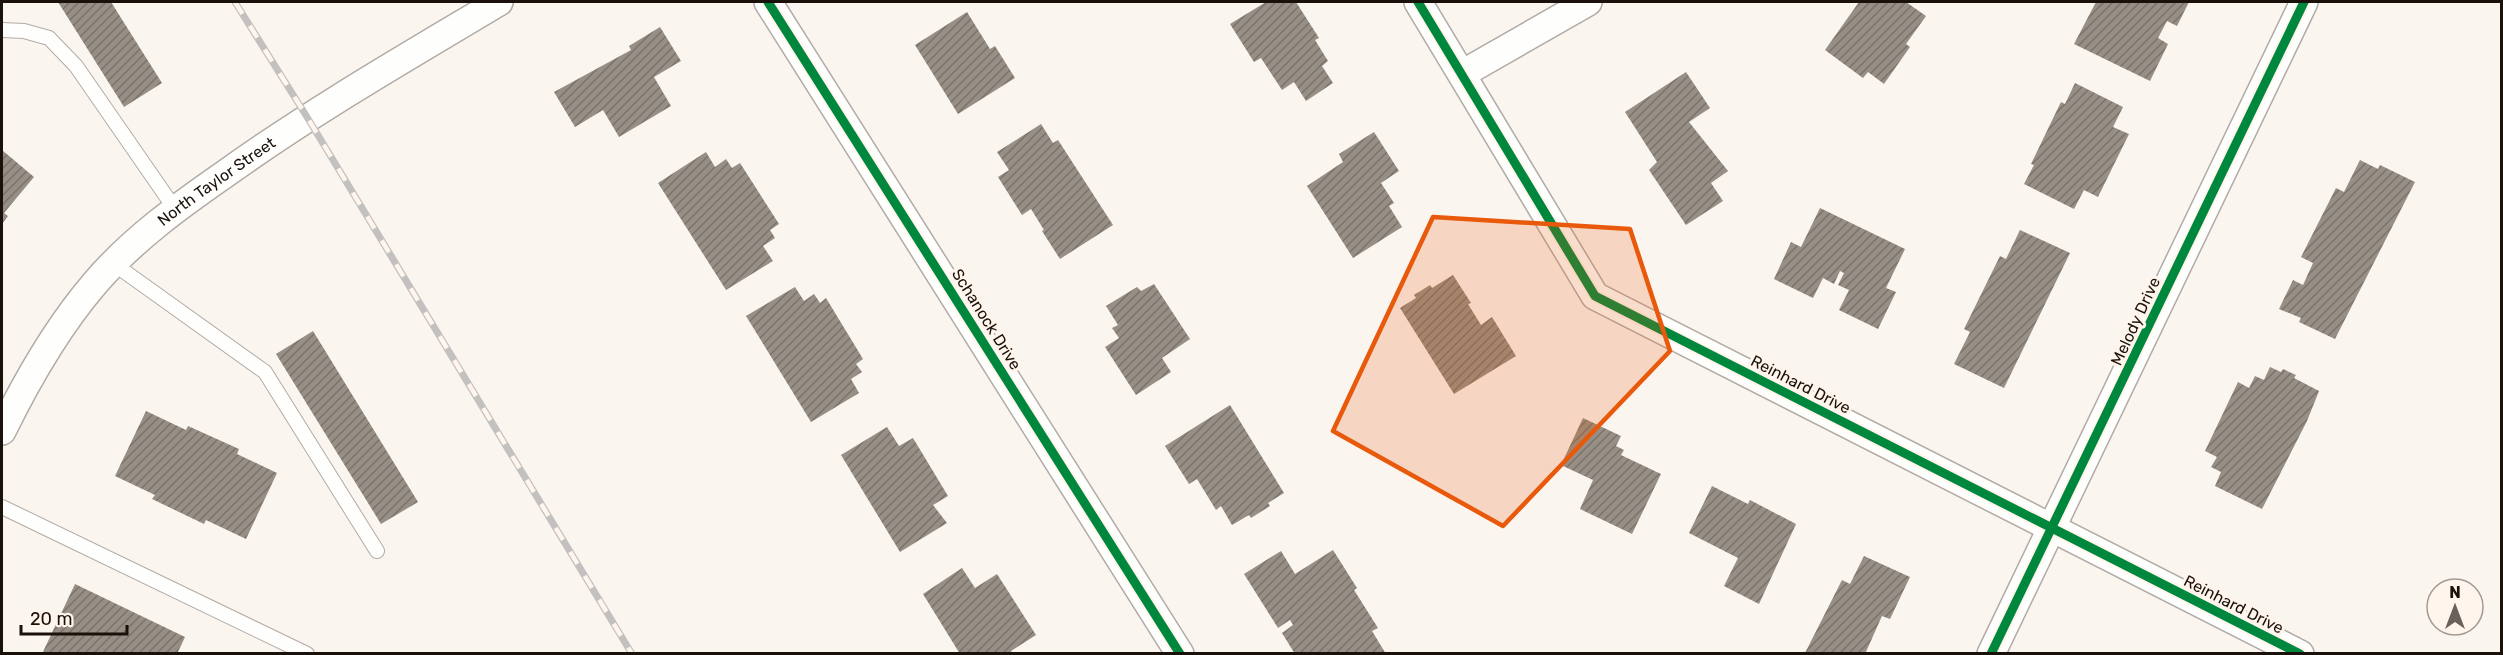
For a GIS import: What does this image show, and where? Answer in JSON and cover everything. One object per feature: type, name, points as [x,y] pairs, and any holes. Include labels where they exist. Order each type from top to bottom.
[{"type":"street","name":"North Taylor Street","points":[[2,431],[29,378],[60,327],[98,279],[158,221],[308,117],[499,2]]},
{"type":"street","name":"Schanock Drive","points":[[768,2],[1180,654]]},
{"type":"street","name":"Reinhard Drive","points":[[1418,2],[1595,296],[2300,654]]},
{"type":"street","points":[[1462,74],[1588,2]]},
{"type":"street","name":"Melody Drive","points":[[1991,654],[2304,2]]},
{"type":"lane","points":[[2,30],[24,31],[49,38],[76,66],[175,209]]},
{"type":"lane","points":[[114,264],[265,372],[377,551]]},
{"type":"lane","points":[[2,507],[284,648],[307,654]]},
{"type":"highlighted area","points":[[1433,217],[1630,229],[1670,351],[1503,526],[1333,431]]},
{"type":"building","points":[[58,2],[111,2],[162,83],[124,107]]},
{"type":"building","points":[[1266,2],[1296,2],[1319,38],[1315,40],[1328,61],[1322,66],[1333,83],[1306,101],[1294,82],[1282,90],[1261,58],[1254,62],[1230,24]]},
{"type":"building","points":[[1859,2],[1906,2],[1926,16],[1906,44],[1910,47],[1884,84],[1868,72],[1863,78],[1825,50]]},
{"type":"building","points":[[2096,2],[2189,2],[2177,26],[2167,21],[2158,38],[2168,44],[2150,81],[2074,44]]},
{"type":"building","points":[[967,12],[990,49],[995,46],[1015,78],[958,114],[915,45]]},
{"type":"building","points":[[660,27],[681,61],[654,77],[671,106],[619,137],[603,110],[575,127],[554,92],[631,50],[629,46]]},
{"type":"building","points":[[1686,72],[1710,108],[1689,122],[1728,171],[1711,183],[1723,201],[1686,225],[1649,170],[1657,162],[1625,112]]},
{"type":"building","points":[[2075,83],[2123,107],[2113,127],[2129,134],[2098,197],[2084,190],[2074,209],[2024,184],[2034,165],[2031,164],[2061,102],[2065,104]]},
{"type":"building","points":[[1041,124],[1053,143],[1058,140],[1113,225],[1060,259],[1031,209],[1022,215],[998,177],[1009,170],[997,152]]},
{"type":"building","points":[[1374,132],[1399,171],[1381,183],[1394,203],[1389,206],[1402,227],[1353,258],[1307,186],[1343,162],[1339,154]]},
{"type":"building","points":[[2,150],[34,177],[4,213],[8,216],[2,224]]},
{"type":"building","points":[[706,152],[715,167],[726,159],[732,168],[740,163],[779,224],[770,230],[775,238],[763,246],[773,261],[726,290],[658,183]]},
{"type":"building","points":[[2360,160],[2378,169],[2380,165],[2415,182],[2335,339],[2299,322],[2301,318],[2279,309],[2293,280],[2303,285],[2313,263],[2301,257],[2336,188],[2344,192]]},
{"type":"building","points":[[1820,208],[1905,249],[1886,288],[1896,292],[1878,329],[1839,310],[1849,290],[1838,285],[1844,273],[1840,271],[1834,284],[1823,278],[1813,298],[1774,279],[1791,242],[1801,247]]},
{"type":"building","points":[[2020,230],[2070,253],[2004,388],[1954,364],[1970,332],[1964,329],[2000,256],[2006,259]]},
{"type":"building","points":[[1453,275],[1471,303],[1468,304],[1481,325],[1492,317],[1516,356],[1454,394],[1400,308],[1430,285],[1432,288]]},
{"type":"building","points":[[1154,284],[1190,339],[1162,358],[1171,372],[1136,395],[1105,347],[1119,338],[1112,328],[1118,325],[1106,306],[1137,287],[1141,291]]},
{"type":"building","points":[[795,287],[804,301],[814,294],[820,303],[826,298],[863,359],[856,364],[862,372],[851,379],[859,393],[811,422],[746,316]]},
{"type":"building","points":[[313,331],[418,502],[381,524],[276,354]]},
{"type":"building","points":[[2270,367],[2281,372],[2283,369],[2296,375],[2294,378],[2319,391],[2307,421],[2262,509],[2215,486],[2221,472],[2211,467],[2217,457],[2205,451],[2238,382],[2249,388],[2255,376],[2264,380]]},
{"type":"building","points":[[1230,405],[1284,493],[1268,503],[1270,506],[1251,518],[1249,515],[1232,525],[1221,506],[1216,510],[1197,479],[1189,484],[1165,446]]},
{"type":"building","points":[[146,411],[186,430],[188,426],[239,449],[237,454],[277,473],[246,539],[206,520],[204,524],[152,499],[155,495],[115,476]]},
{"type":"building","points":[[1583,418],[1621,436],[1616,446],[1624,450],[1621,455],[1661,474],[1632,534],[1580,509],[1593,480],[1561,465]]},
{"type":"building","points":[[887,427],[899,446],[913,438],[948,496],[933,505],[947,523],[900,552],[841,455]]},
{"type":"building","points":[[1712,486],[1748,504],[1750,500],[1796,524],[1759,604],[1724,586],[1738,558],[1689,533]]},
{"type":"building","points":[[1333,550],[1378,628],[1372,631],[1386,654],[1295,654],[1282,633],[1293,625],[1290,620],[1278,628],[1244,574],[1281,551],[1295,574]]},
{"type":"building","points":[[1864,556],[1910,577],[1890,619],[1882,616],[1865,654],[1805,653],[1842,580],[1850,584]]},
{"type":"building","points":[[962,568],[975,588],[997,574],[1036,635],[1011,651],[1013,654],[960,654],[923,594]]},
{"type":"building","points":[[75,584],[185,637],[177,654],[42,654]]},
{"type":"railway","points":[[235,2],[632,654]]},
{"type":"cycle path","points":[[768,2],[1180,654]]},
{"type":"cycle path","points":[[1418,2],[1595,296],[2300,654]]},
{"type":"cycle path","points":[[1991,654],[2304,2]]}]
